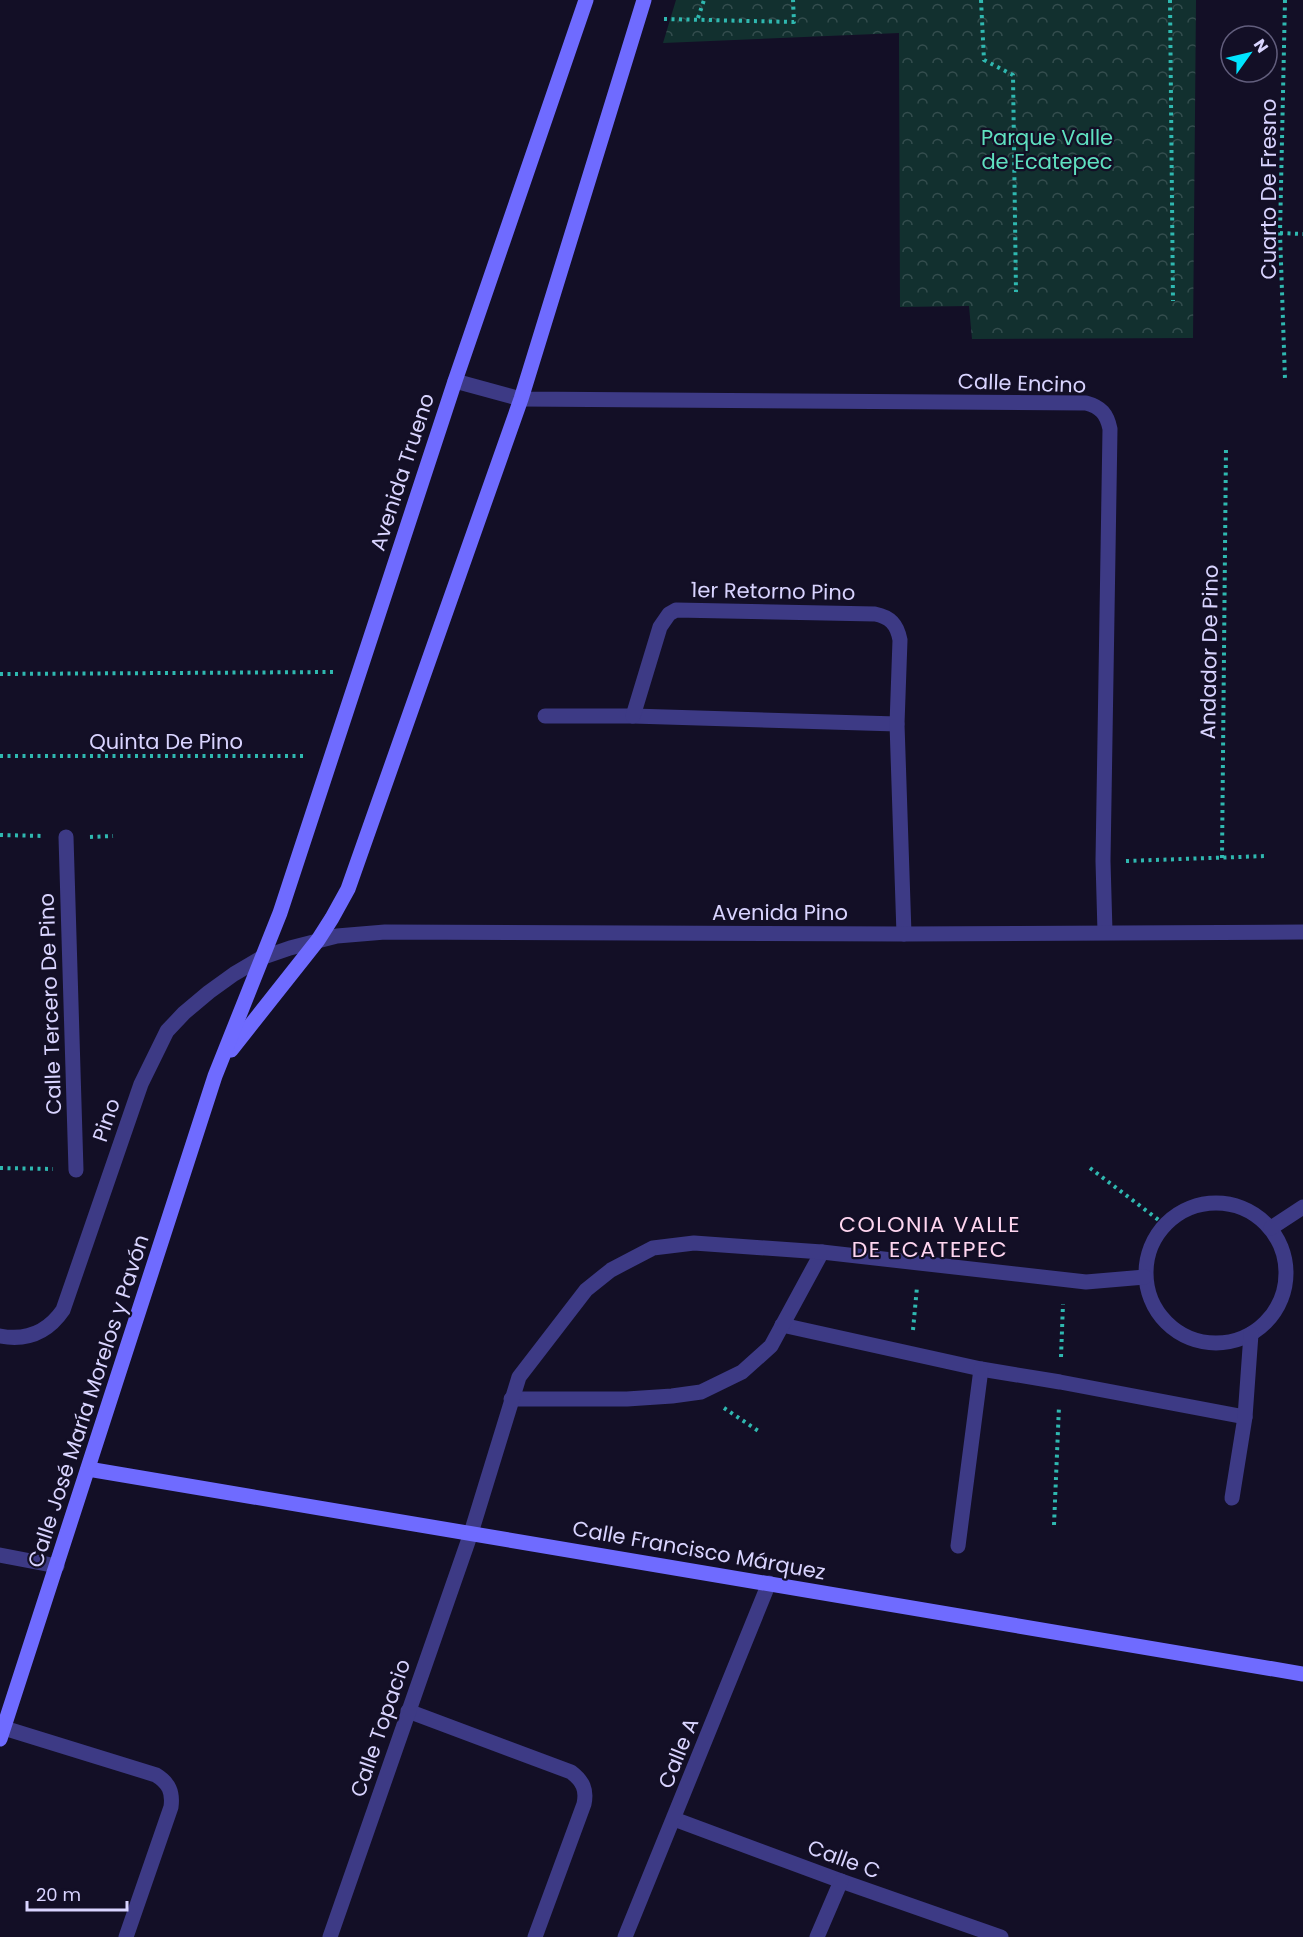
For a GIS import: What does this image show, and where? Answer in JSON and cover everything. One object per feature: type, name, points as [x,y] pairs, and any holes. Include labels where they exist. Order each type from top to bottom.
[{"type":"street","name":"Avenida Trueno","points":[[261,958],[280,913],[455,381],[586,0]]},
{"type":"street","points":[[318,940],[348,889],[521,399],[644,0]]},
{"type":"street","name":"Calle Encino","points":[[455,381],[521,399],[1086,404],[1095,405],[1103,411],[1110,429],[1103,861],[1105,932]]},
{"type":"street","name":"1er Retorno Pino","points":[[633,716],[660,627],[669,614],[676,610],[875,614],[885,616],[893,622],[900,640],[897,724],[904,934]]},
{"type":"street","points":[[545,716],[633,716],[897,724]]},
{"type":"street","name":"Calle Tercero De Pino","points":[[66,837],[76,1170]]},
{"type":"street","name":"Avenida Pino","points":[[261,958],[337,936],[385,932],[904,934],[1303,932]]},
{"type":"street","name":"Calle José María Morelos y Pavón","points":[[215,1076],[236,1042],[318,940]]},
{"type":"street","name":"Calle José María Morelos y Pavón","points":[[2,1734],[215,1076],[261,958]]},
{"type":"street","name":"Pino","points":[[0,1336],[8,1338],[28,1336],[42,1331],[55,1322],[63,1310],[141,1084],[167,1031],[209,992],[261,958]]},
{"type":"street","points":[[1199,1204],[1238,1206],[1271,1228],[1284,1256],[1286,1287],[1274,1314],[1251,1335],[1217,1344],[1182,1335],[1156,1311],[1145,1277],[1149,1248],[1164,1224],[1199,1204]]},
{"type":"street","points":[[1271,1228],[1303,1207]]},
{"type":"street","name":"Calle Topacio","points":[[330,1937],[471,1533],[519,1377],[586,1290],[611,1269],[653,1248],[694,1243],[822,1252],[1086,1282],[1145,1277]]},
{"type":"street","points":[[511,1399],[627,1399],[701,1392],[742,1372],[771,1346],[822,1252]]},
{"type":"street","points":[[782,1325],[981,1369],[1245,1417]]},
{"type":"street","points":[[1232,1498],[1245,1417],[1251,1335]]},
{"type":"street","points":[[958,1546],[981,1369]]},
{"type":"street","name":"Calle Francisco Márquez","points":[[88,1469],[1303,1674]]},
{"type":"street","points":[[0,1555],[57,1566]]},
{"type":"street","name":"Calle A","points":[[626,1937],[769,1583]]},
{"type":"street","points":[[408,1711],[571,1772],[584,1786],[586,1795],[584,1804],[535,1937]]},
{"type":"street","points":[[2,1734],[156,1775],[165,1780],[170,1788],[171,1807],[126,1937]]},
{"type":"street","name":"Calle C","points":[[674,1819],[1001,1937]]},
{"type":"street","points":[[817,1937],[841,1881]]},
{"type":"path","points":[[698,18],[704,0]]},
{"type":"path","points":[[639,19],[698,18],[794,22],[793,0]]},
{"type":"path","points":[[981,0],[984,60],[1013,75],[1016,292]]},
{"type":"path","points":[[1170,0],[1173,301]]},
{"type":"path","name":"Cuarto De Fresno","points":[[1285,0],[1280,234],[1285,379]]},
{"type":"path","points":[[1280,234],[1303,234]]},
{"type":"path","name":"Andador De Pino","points":[[1222,858],[1226,446]]},
{"type":"path","points":[[0,674],[359,672]]},
{"type":"path","name":"Quinta De Pino","points":[[0,756],[332,756]]},
{"type":"path","points":[[1103,861],[1266,856]]},
{"type":"path","points":[[0,1168],[76,1170]]},
{"type":"path","points":[[1090,1168],[1164,1224]]},
{"type":"path","points":[[911,1355],[918,1262]]},
{"type":"path","points":[[701,1392],[760,1432]]},
{"type":"green space","name":"Parque Valle de Ecatepec","points":[[676,0],[1196,0],[1193,338],[972,339],[969,306],[900,307],[899,33],[663,43]]},
{"type":"district","name":"COLONIA VALLE DE ECATEPEC","points":[[930,1236]]}]
